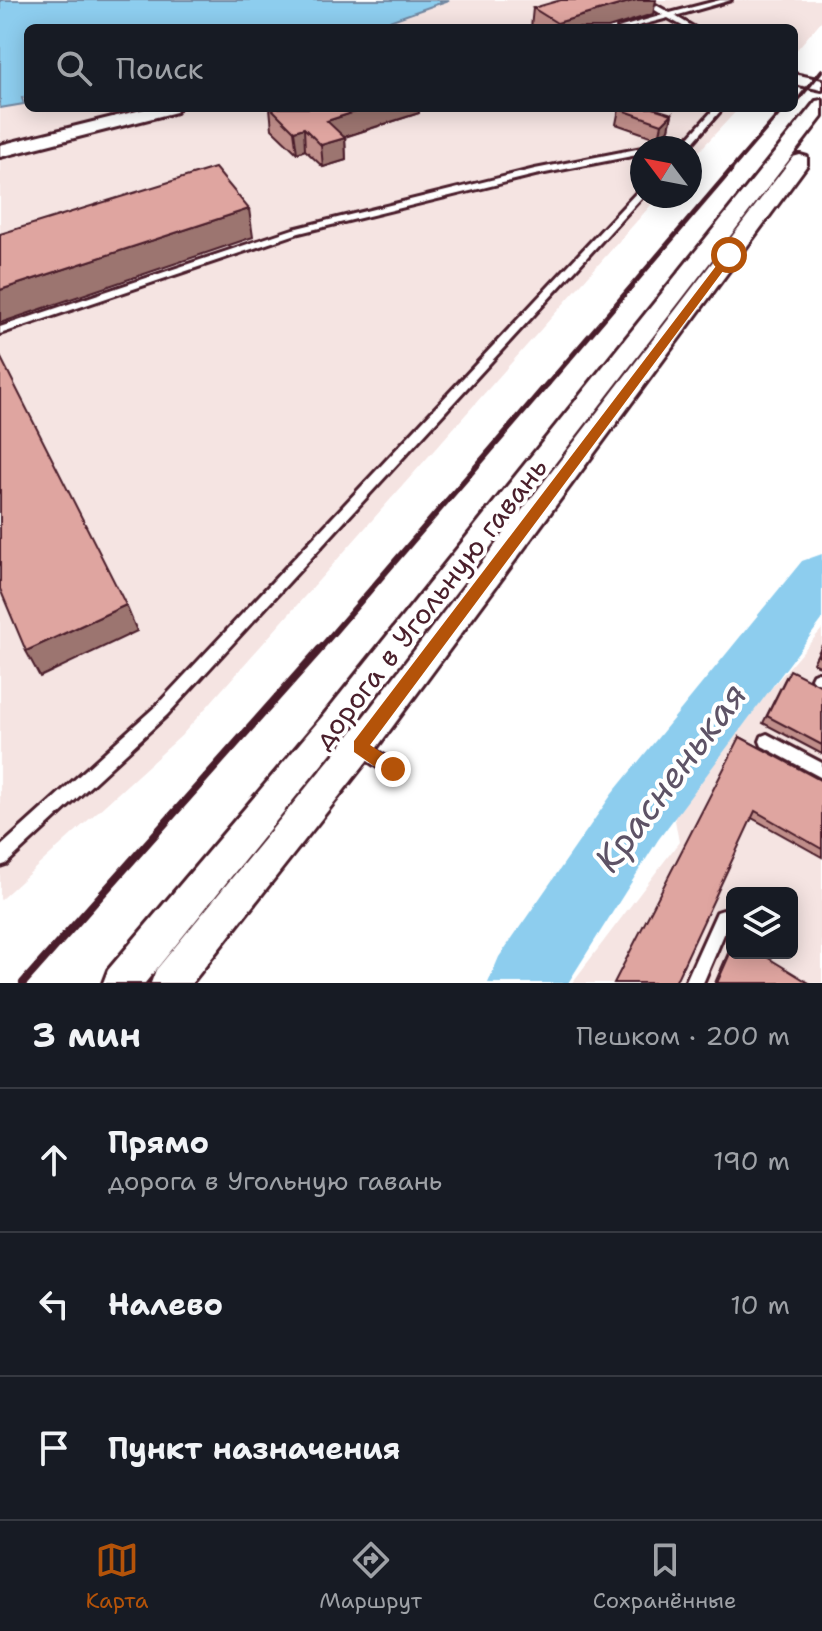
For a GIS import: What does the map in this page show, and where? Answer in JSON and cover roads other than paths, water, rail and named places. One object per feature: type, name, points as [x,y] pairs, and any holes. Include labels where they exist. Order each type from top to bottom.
[{"type":"street","points":[[798,80],[822,85]]},
{"type":"street","name":"дорога в Угольную гавань","points":[[121,983],[333,727],[822,105]]},
{"type":"street","points":[[0,151],[154,112]]},
{"type":"street","name":"дорога в Угольную гавань","points":[[169,983],[359,747],[822,132]]},
{"type":"lane","points":[[642,0],[683,24]]},
{"type":"lane","points":[[639,24],[728,0]]},
{"type":"lane","points":[[694,136],[715,112]]},
{"type":"lane","points":[[0,331],[296,231],[535,172],[630,153]]},
{"type":"lane","points":[[0,858],[162,710],[630,205]]},
{"type":"lane","points":[[767,741],[822,771]]},
{"type":"lane","points":[[359,747],[393,769]]},
{"type":"lane","points":[[694,983],[723,918]]},
{"type":"water","points":[[0,0],[449,0],[381,24],[24,24],[24,104],[0,108]]},
{"type":"waterway","name":"Красненькая","points":[[525,983],[635,817],[822,577]]},
{"type":"railway","points":[[798,100],[822,70]]},
{"type":"railway","points":[[729,172],[781,112]]},
{"type":"railway","points":[[547,385],[731,170]]},
{"type":"railway","points":[[318,651],[548,383]]},
{"type":"railway","points":[[23,983],[320,649]]}]
